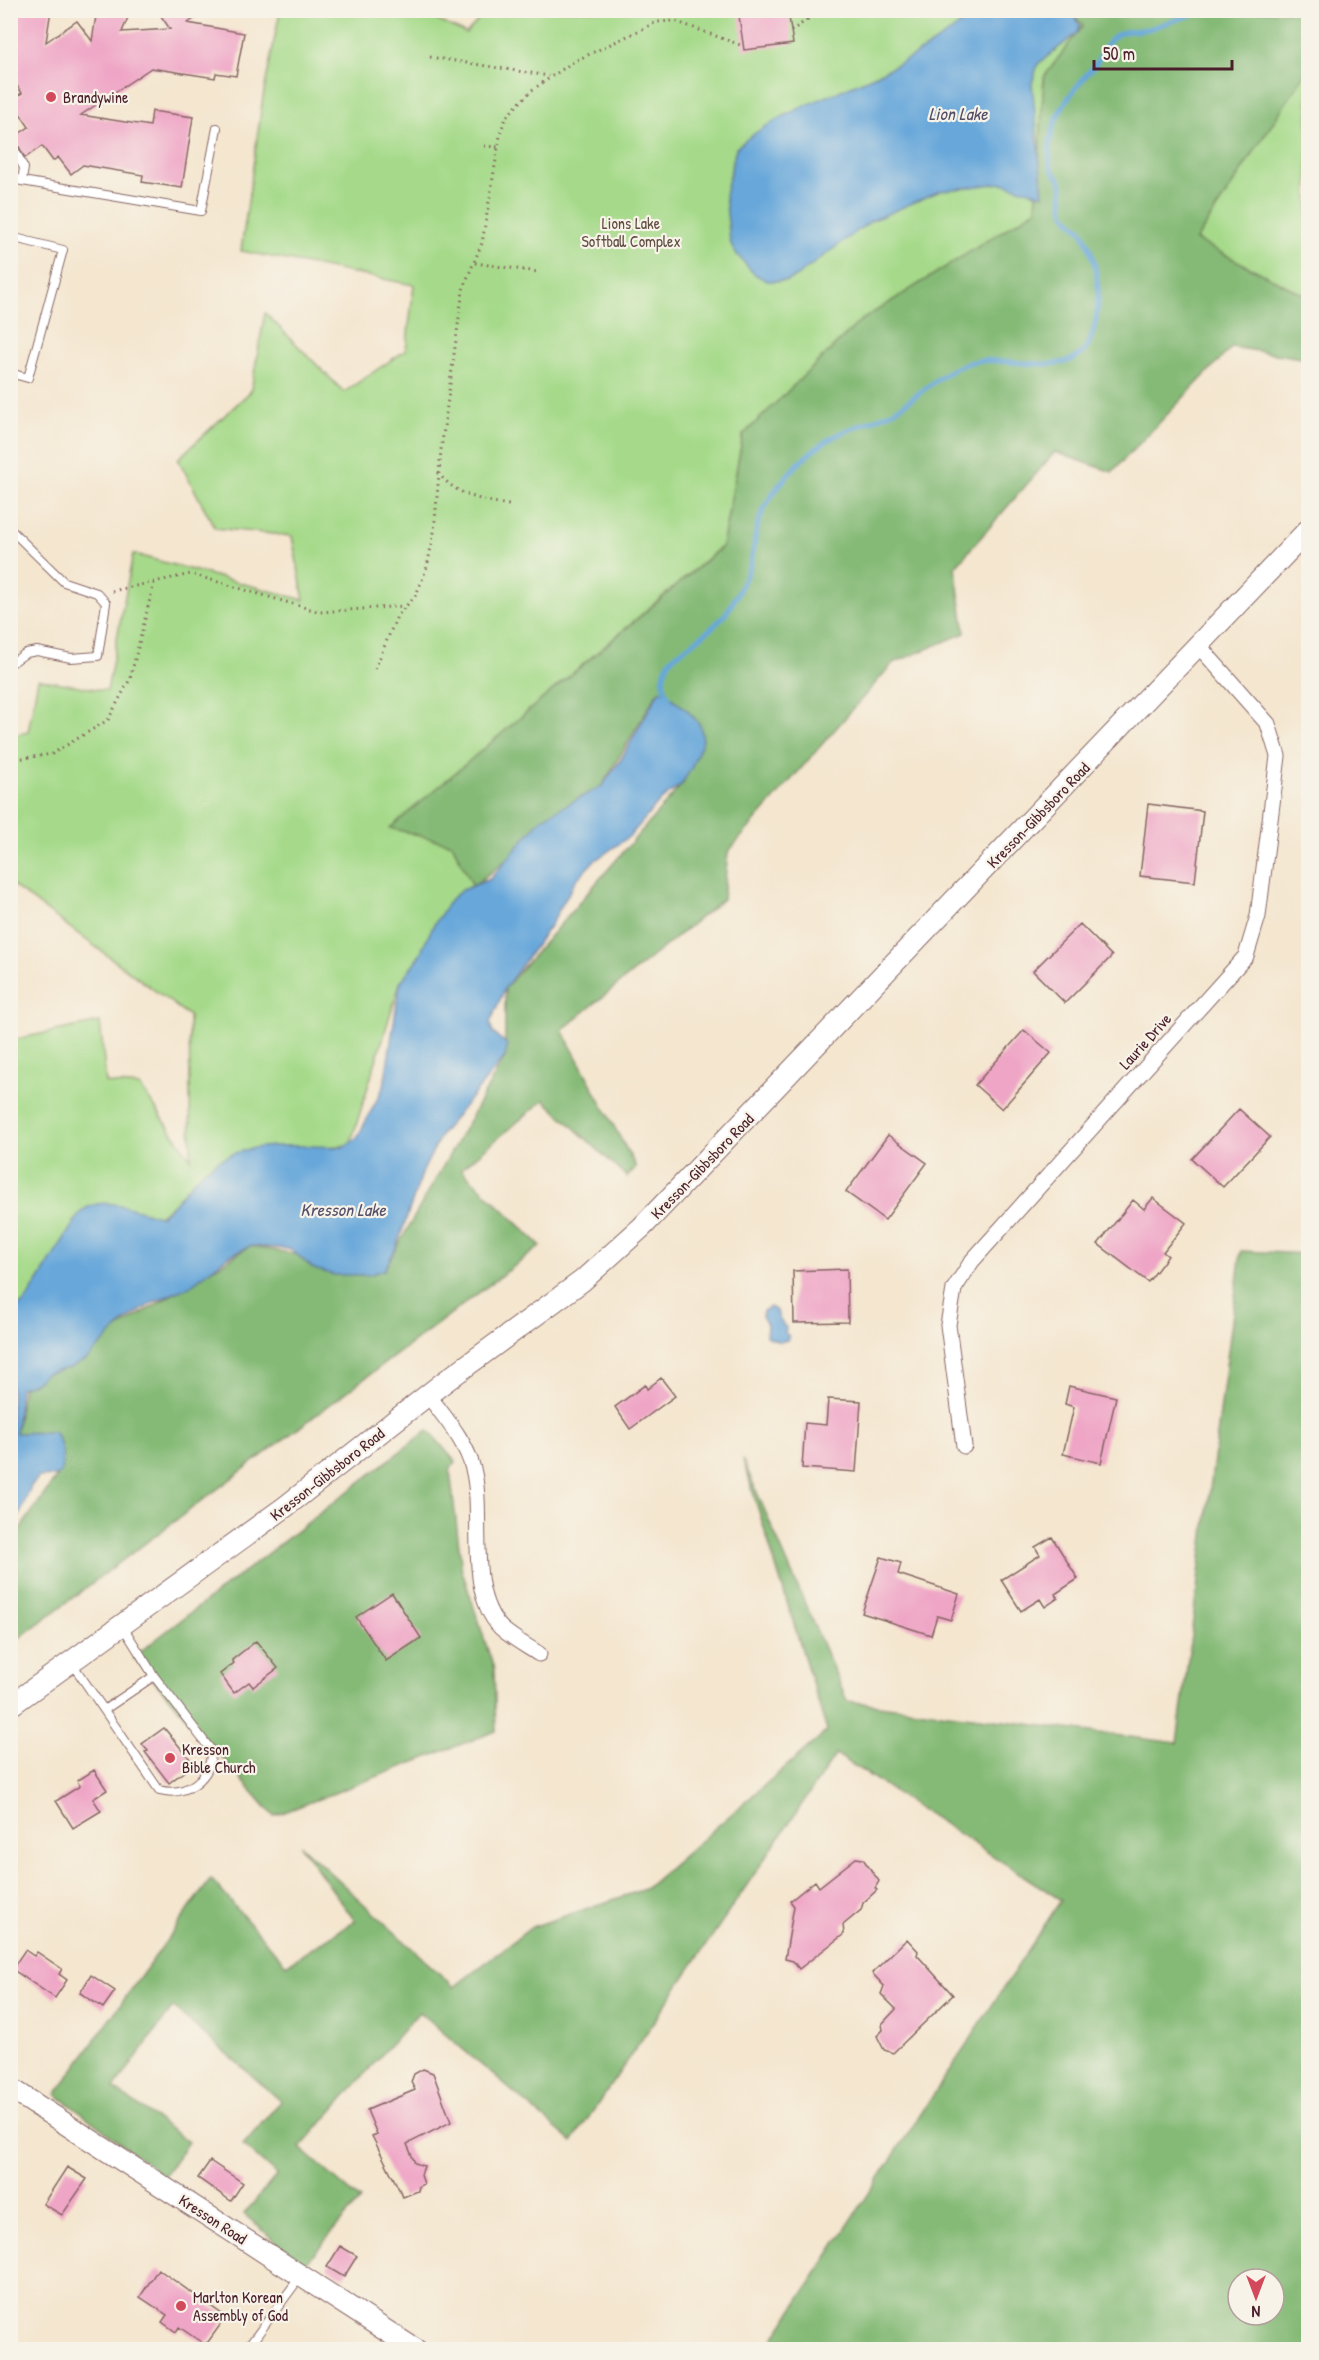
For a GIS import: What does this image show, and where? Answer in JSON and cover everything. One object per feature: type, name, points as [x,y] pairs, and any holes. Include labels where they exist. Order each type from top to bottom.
[{"type":"street","name":"Kresson-Gibbsboro Road","points":[[10,1706],[285,1507],[428,1395],[582,1281],[664,1206],[1308,530]]},
{"type":"street","name":"Laurie Drive","points":[[964,1446],[948,1325],[954,1289],[972,1261],[1246,956],[1258,916],[1278,756],[1268,724],[1199,646]]},
{"type":"street","points":[[428,1395],[463,1443],[473,1467],[478,1496],[479,1570],[487,1603],[501,1628],[539,1654]]},
{"type":"street","name":"Kresson Road","points":[[10,2088],[416,2349]]},
{"type":"lane","points":[[10,179],[201,211],[217,128]]},
{"type":"lane","points":[[10,141],[24,168],[22,181]]},
{"type":"lane","points":[[10,255],[13,237],[63,250],[28,378],[10,373]]},
{"type":"lane","points":[[10,529],[64,582],[97,593],[106,603],[98,656],[71,658],[37,651],[26,653],[10,664]]},
{"type":"lane","points":[[71,1662],[159,1790],[179,1792],[195,1785],[207,1770],[211,1750],[154,1676],[123,1626]]},
{"type":"lane","points":[[104,1710],[154,1676]]},
{"type":"lane","points":[[246,2349],[300,2276]]},
{"type":"path","points":[[806,10],[807,20]]},
{"type":"path","points":[[791,31],[824,10]]},
{"type":"path","points":[[375,669],[388,634],[416,595],[427,567],[434,532],[438,473],[464,286],[482,243],[498,147],[507,116],[549,76],[606,45],[657,22],[675,21],[743,46]]},
{"type":"path","points":[[430,57],[549,76]]},
{"type":"path","points":[[484,146],[498,147]]},
{"type":"path","points":[[475,262],[538,272]]},
{"type":"path","points":[[438,473],[456,490],[467,496],[509,505]]},
{"type":"path","points":[[97,593],[191,574],[320,612],[406,606]]},
{"type":"path","points":[[10,760],[52,754],[108,720],[130,679],[154,583]]},
{"type":"green space","name":"Lions Lake Softball Complex","points":[[488,10],[1070,10],[1084,25],[1044,77],[1036,210],[860,321],[743,435],[722,546],[391,828],[452,844],[473,886],[400,983],[350,1145],[232,1154],[159,1216],[11,1311],[11,1040],[100,1022],[106,1083],[140,1086],[191,1159],[189,1016],[11,884],[11,736],[28,732],[38,679],[107,691],[133,554],[304,600],[292,536],[215,528],[178,459],[251,391],[265,313],[344,392],[406,350],[414,285],[241,251],[263,97],[280,11],[416,11],[466,33]]},
{"type":"green space","points":[[1070,11],[1308,11],[1308,69],[1196,240],[1308,297],[1308,359],[1232,347],[1112,472],[1055,452],[955,567],[965,633],[893,663],[728,852],[723,899],[562,1030],[636,1167],[627,1177],[544,1100],[461,1169],[541,1246],[11,1644],[11,1542],[62,1469],[54,1432],[16,1433],[23,1387],[250,1246],[384,1270],[505,1057],[505,988],[684,782],[657,693],[602,786],[473,886],[452,844],[390,828],[722,547],[743,435],[860,321],[1036,210],[1044,77],[1083,25]]},
{"type":"green space","points":[[1308,69],[1308,297],[1196,240]]},
{"type":"green space","points":[[1241,1251],[1308,1254],[1308,2349],[767,2349],[1061,1900],[836,1754],[572,2142],[419,2012],[300,2148],[360,2200],[304,2265],[244,2214],[277,2175],[243,2145],[281,2101],[173,2007],[114,2088],[188,2142],[164,2176],[56,2094],[211,1879],[286,1965],[355,1921],[300,1845],[454,1987],[532,1927],[645,1889],[827,1731],[743,1460],[847,1701],[1177,1743]]},
{"type":"green space","points":[[428,1430],[455,1461],[450,1471],[462,1571],[494,1669],[496,1731],[274,1816],[133,1657]]},
{"type":"water","name":"Lion Lake","points":[[978,10],[1071,11],[1080,25],[1077,33],[1038,64],[1032,83],[1043,195],[1002,183],[940,191],[871,221],[794,278],[786,281],[767,281],[754,274],[734,251],[730,241],[725,195],[736,148],[752,135],[787,114],[906,60],[943,37]]},
{"type":"water","name":"Kresson Lake","points":[[659,691],[663,691],[689,712],[700,725],[703,740],[691,769],[681,785],[661,800],[630,836],[593,862],[576,880],[550,926],[505,988],[490,1023],[493,1033],[508,1045],[505,1057],[442,1133],[423,1171],[396,1248],[384,1270],[368,1275],[334,1275],[314,1269],[290,1249],[250,1246],[227,1257],[190,1286],[152,1303],[124,1322],[86,1360],[70,1368],[47,1373],[34,1383],[20,1388],[16,1433],[54,1432],[61,1447],[63,1460],[58,1476],[39,1477],[31,1486],[11,1537],[11,1312],[25,1302],[80,1213],[88,1207],[108,1203],[160,1216],[201,1173],[217,1161],[234,1153],[288,1145],[344,1147],[357,1138],[384,1086],[400,983],[419,956],[433,926],[451,899],[462,890],[490,879],[542,818],[602,786],[620,761]]},
{"type":"water","points":[[770,1307],[777,1311],[779,1319],[786,1328],[785,1333],[789,1336],[787,1340],[780,1342],[766,1336],[767,1325],[762,1316],[763,1311]]},
{"type":"building","name":"Brandywine","points":[[10,10],[51,10],[46,42],[77,21],[92,41],[97,10],[131,10],[122,32],[170,29],[157,10],[207,10],[188,23],[244,33],[236,76],[216,73],[215,78],[151,68],[81,115],[150,126],[152,111],[193,117],[182,188],[142,182],[143,175],[83,165],[71,174],[58,157],[53,161],[42,146],[25,158],[14,137],[29,127],[11,100],[22,93],[10,76]]},
{"type":"building","points":[[788,10],[793,44],[744,50],[739,16]]},
{"type":"building","points":[[1148,804],[1203,811],[1195,882],[1140,876]]},
{"type":"building","points":[[1080,924],[1112,956],[1065,1003],[1033,971]]},
{"type":"building","points":[[1024,1030],[1051,1053],[1002,1109],[975,1085]]},
{"type":"building","points":[[1239,1109],[1270,1137],[1223,1187],[1192,1159]]},
{"type":"building","points":[[888,1135],[927,1163],[885,1220],[846,1192]]},
{"type":"building","points":[[1153,1198],[1186,1223],[1163,1252],[1168,1256],[1148,1282],[1098,1244],[1133,1200],[1144,1209]]},
{"type":"building","points":[[847,1269],[848,1322],[794,1323],[793,1271]]},
{"type":"building","points":[[661,1378],[675,1396],[630,1429],[615,1407],[645,1385],[647,1389]]},
{"type":"building","points":[[1069,1386],[1116,1397],[1101,1463],[1063,1454],[1074,1407],[1065,1404]]},
{"type":"building","points":[[828,1399],[861,1401],[856,1472],[802,1468],[805,1423],[826,1425]]},
{"type":"building","points":[[1052,1537],[1078,1579],[1055,1594],[1058,1598],[1045,1607],[1040,1599],[1021,1611],[1001,1580],[1040,1555],[1035,1547]]},
{"type":"building","points":[[881,1557],[901,1563],[898,1574],[959,1594],[951,1620],[937,1616],[931,1635],[862,1613]]},
{"type":"building","points":[[392,1593],[421,1638],[386,1661],[356,1617]]},
{"type":"building","points":[[256,1641],[278,1668],[253,1687],[249,1682],[234,1693],[220,1674],[234,1663],[232,1660]]},
{"type":"building","name":"Kresson Bible Church","points":[[164,1728],[194,1764],[169,1783],[145,1752],[148,1751],[142,1744]]},
{"type":"building","points":[[94,1770],[107,1790],[93,1799],[101,1811],[73,1828],[56,1801],[80,1786],[77,1781]]},
{"type":"building","points":[[856,1858],[863,1859],[879,1881],[875,1888],[877,1890],[863,1903],[861,1910],[843,1925],[844,1934],[799,1969],[793,1961],[785,1959],[794,1906],[790,1901],[815,1881],[819,1887]]},
{"type":"building","points":[[907,1939],[918,1951],[917,1955],[953,1995],[893,2053],[884,2050],[877,2036],[883,2030],[882,2024],[896,2009],[881,1994],[884,1986],[872,1973]]},
{"type":"building","points":[[25,1950],[34,1956],[37,1952],[62,1969],[59,1974],[67,1980],[55,1998],[12,1969]]},
{"type":"building","points":[[91,1975],[115,1991],[103,2008],[80,1993]]},
{"type":"building","points":[[423,2069],[433,2073],[451,2122],[407,2144],[415,2163],[424,2166],[421,2175],[424,2184],[419,2186],[418,2191],[403,2197],[372,2136],[377,2134],[367,2110],[415,2090],[411,2082],[414,2074]]},
{"type":"building","points":[[210,2161],[243,2183],[231,2201],[198,2178]]},
{"type":"building","points":[[67,2167],[87,2179],[62,2215],[43,2204]]},
{"type":"building","points":[[340,2246],[357,2256],[344,2277],[327,2267]]},
{"type":"building","name":"Marlton Korean Assembly of God","points":[[158,2269],[226,2317],[208,2342],[204,2344],[179,2327],[176,2332],[162,2322],[167,2315],[140,2297]]},
{"type":"waterway","points":[[669,698],[664,679],[670,660],[718,622],[730,607],[750,566],[757,526],[764,509],[780,484],[801,461],[835,436],[892,412],[947,373],[967,363],[991,360],[1056,364],[1082,353],[1090,341],[1094,328],[1098,286],[1089,246],[1081,230],[1065,215],[1062,185],[1050,164],[1049,149],[1055,122],[1068,99],[1094,66],[1107,44],[1118,34],[1148,29],[1206,10]]},
{"type":"place","name":"Brandywine","points":[[51,97]]},
{"type":"place","name":"Kresson Bible Church","points":[[170,1758]]},
{"type":"place","name":"Marlton Korean Assembly of God","points":[[181,2306]]}]
